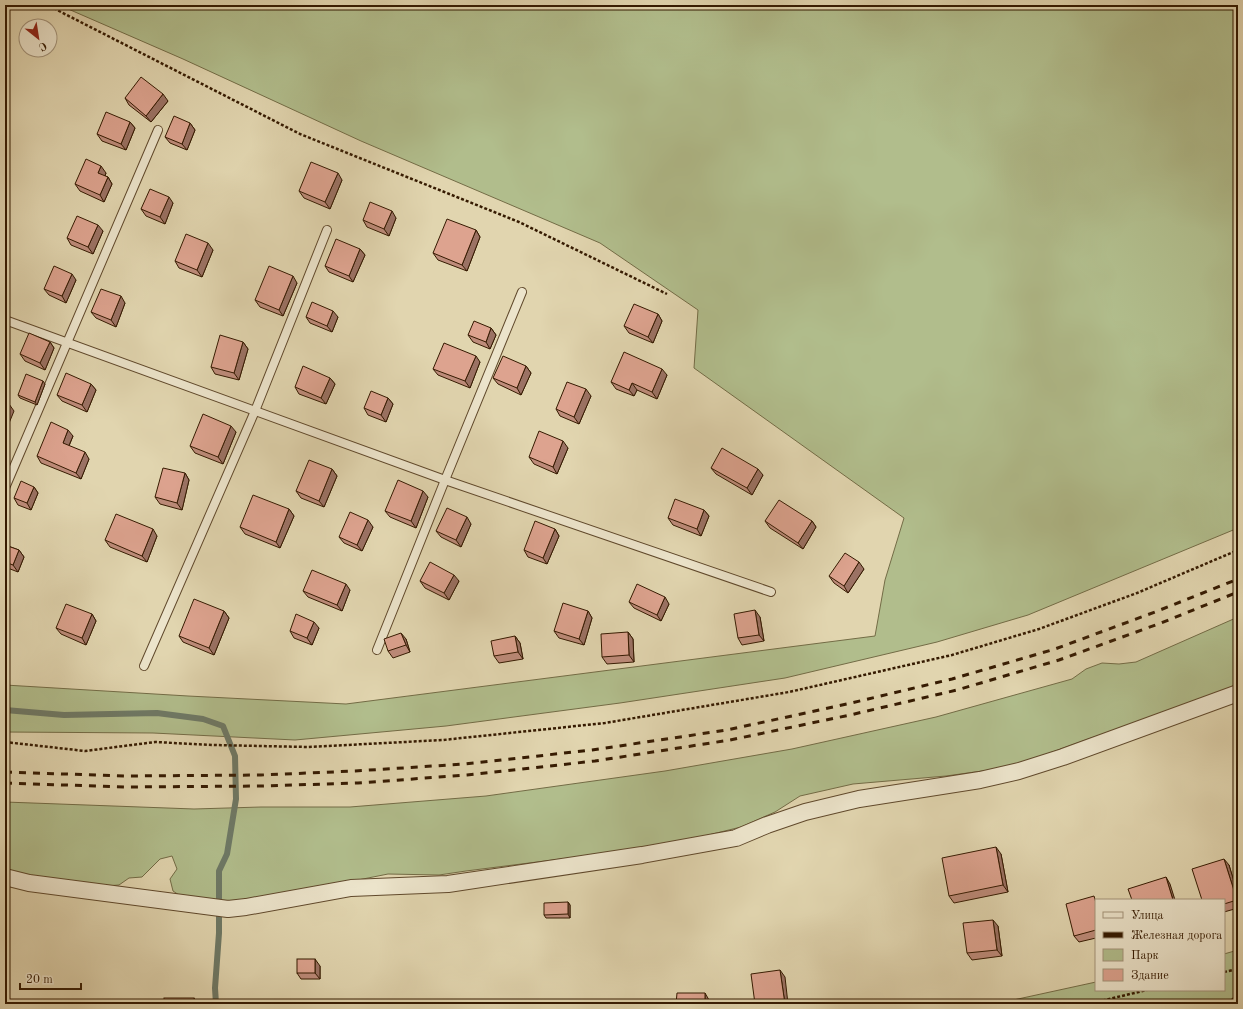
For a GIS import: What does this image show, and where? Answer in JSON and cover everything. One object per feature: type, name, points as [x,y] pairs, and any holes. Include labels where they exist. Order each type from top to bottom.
[{"type":"street","points":[[5,877],[29,882],[228,909],[350,888],[448,884],[642,855],[736,838],[767,825],[806,812],[859,799],[980,780],[1019,771],[1070,754],[1238,692]]},
{"type":"lane","points":[[5,488],[158,130]]},
{"type":"lane","points":[[144,666],[255,411],[327,230]]},
{"type":"lane","points":[[377,650],[522,292]]},
{"type":"lane","points":[[5,320],[445,480],[770,592]]},
{"type":"path","points":[[50,5],[300,134],[519,222],[667,294]]},
{"type":"path","points":[[5,742],[85,750],[155,742],[308,747],[443,740],[605,723],[789,692],[952,655],[1067,619],[1137,593],[1238,550]]},
{"type":"path","points":[[1225,972],[1238,969]]},
{"type":"path","points":[[1088,1004],[1143,991]]},
{"type":"path","points":[[1228,1004],[1238,994]]},
{"type":"green space","points":[[59,5],[1238,5],[1238,528],[1028,615],[937,642],[785,678],[620,703],[446,726],[295,740],[153,733],[5,732],[5,685],[346,704],[875,636],[885,580],[904,518],[694,368],[698,310],[600,243],[361,141],[183,59]]},
{"type":"green space","points":[[1238,617],[1238,685],[1201,701],[1011,767],[946,776],[853,784],[800,796],[775,812],[741,827],[688,840],[624,851],[439,875],[388,874],[268,898],[228,902],[179,895],[173,891],[170,879],[177,869],[172,856],[160,859],[142,877],[129,878],[119,885],[106,886],[61,881],[5,870],[5,802],[194,809],[350,807],[486,796],[665,771],[792,749],[936,717],[1072,679],[1086,669],[1102,663],[1119,664],[1136,662]]},
{"type":"green space","points":[[1238,950],[1238,1004],[995,1004],[1095,982],[1095,991],[1225,991],[1225,954]]},
{"type":"building","points":[[141,77],[163,94],[146,116],[125,98]]},
{"type":"building","points":[[106,112],[130,122],[121,144],[97,134]]},
{"type":"building","points":[[174,116],[190,123],[182,144],[165,137]]},
{"type":"building","points":[[86,159],[101,166],[98,173],[108,177],[100,195],[75,184]]},
{"type":"building","points":[[311,162],[338,173],[325,202],[299,191]]},
{"type":"building","points":[[150,189],[169,197],[160,217],[141,209]]},
{"type":"building","points":[[370,202],[392,211],[384,229],[363,220]]},
{"type":"building","points":[[77,216],[98,225],[88,247],[67,238]]},
{"type":"building","points":[[447,219],[476,230],[462,265],[433,253]]},
{"type":"building","points":[[186,234],[208,243],[197,270],[175,261]]},
{"type":"building","points":[[336,239],[360,249],[349,276],[325,266]]},
{"type":"building","points":[[54,266],[72,274],[62,296],[44,289]]},
{"type":"building","points":[[269,266],[293,276],[279,310],[255,300]]},
{"type":"building","points":[[101,289],[121,296],[111,320],[91,312]]},
{"type":"building","points":[[312,302],[333,311],[327,326],[306,317]]},
{"type":"building","points":[[634,304],[658,314],[648,337],[624,326]]},
{"type":"building","points":[[474,321],[491,328],[486,342],[468,335]]},
{"type":"building","points":[[29,333],[50,342],[40,363],[20,354]]},
{"type":"building","points":[[220,335],[243,342],[234,373],[211,367]]},
{"type":"building","points":[[444,343],[476,356],[465,381],[433,369]]},
{"type":"building","points":[[624,352],[662,369],[652,392],[632,383],[629,390],[611,382]]},
{"type":"building","points":[[503,356],[526,366],[517,388],[493,378]]},
{"type":"building","points":[[303,366],[330,378],[321,398],[295,387]]},
{"type":"building","points":[[66,373],[91,384],[82,405],[57,395]]},
{"type":"building","points":[[26,374],[43,381],[35,402],[18,395]]},
{"type":"building","points":[[567,382],[586,389],[574,417],[556,409]]},
{"type":"building","points":[[371,391],[388,398],[381,415],[364,408]]},
{"type":"building","points":[[5,403],[9,404],[5,415]]},
{"type":"building","points":[[203,414],[231,426],[218,457],[190,446]]},
{"type":"building","points":[[51,422],[68,430],[63,443],[85,452],[76,473],[37,456]]},
{"type":"building","points":[[539,431],[563,441],[553,467],[529,457]]},
{"type":"building","points":[[722,448],[758,469],[747,488],[711,468]]},
{"type":"building","points":[[309,460],[332,469],[319,501],[296,491]]},
{"type":"building","points":[[163,468],[185,473],[177,503],[155,497]]},
{"type":"building","points":[[398,480],[423,491],[411,521],[385,511]]},
{"type":"building","points":[[21,481],[34,487],[27,503],[14,498]]},
{"type":"building","points":[[253,495],[289,509],[276,542],[240,527]]},
{"type":"building","points":[[675,499],[704,510],[697,529],[668,518]]},
{"type":"building","points":[[779,500],[812,521],[798,543],[765,521]]},
{"type":"building","points":[[447,508],[467,517],[456,540],[436,531]]},
{"type":"building","points":[[350,512],[368,520],[357,545],[339,537]]},
{"type":"building","points":[[116,514],[153,529],[142,556],[105,540]]},
{"type":"building","points":[[535,521],[555,529],[543,558],[524,550]]},
{"type":"building","points":[[5,545],[19,550],[13,565],[5,562]]},
{"type":"building","points":[[845,553],[859,562],[844,586],[829,576]]},
{"type":"building","points":[[430,562],[454,575],[444,593],[420,581]]},
{"type":"building","points":[[312,570],[346,584],[337,605],[303,591]]},
{"type":"building","points":[[637,584],[665,597],[657,615],[629,602]]},
{"type":"building","points":[[194,599],[224,611],[209,648],[179,636]]},
{"type":"building","points":[[563,603],[588,611],[579,639],[554,631]]},
{"type":"building","points":[[66,604],[92,614],[82,638],[56,628]]},
{"type":"building","points":[[755,610],[759,635],[738,638],[734,614]]},
{"type":"building","points":[[296,614],[314,622],[307,638],[290,631]]},
{"type":"building","points":[[628,632],[629,655],[602,657],[601,634]]},
{"type":"building","points":[[401,633],[406,645],[388,651],[384,639]]},
{"type":"building","points":[[515,636],[518,652],[494,656],[491,641]]},
{"type":"building","points":[[996,847],[1003,885],[949,896],[942,858]]},
{"type":"building","points":[[1224,859],[1237,900],[1225,904],[1225,899],[1202,899],[1192,869]]},
{"type":"building","points":[[1166,877],[1173,899],[1132,899],[1128,889]]},
{"type":"building","points":[[1094,896],[1095,930],[1074,936],[1066,904]]},
{"type":"building","points":[[568,902],[568,914],[544,915],[544,903]]},
{"type":"building","points":[[993,920],[997,950],[967,953],[963,923]]},
{"type":"building","points":[[297,959],[315,959],[315,973],[297,973]]},
{"type":"building","points":[[780,970],[785,1004],[755,1004],[751,974]]},
{"type":"building","points":[[677,993],[705,993],[705,1004],[676,1004]]},
{"type":"building","points":[[164,998],[194,998],[194,1004],[164,1004]]},
{"type":"waterway","points":[[5,710],[64,715],[157,713],[203,719],[223,726],[235,756],[236,799],[227,854],[219,871],[219,933],[215,988],[216,1004]]},
{"type":"railway","points":[[5,772],[124,776],[261,775],[355,771],[465,764],[592,750],[727,730],[952,679],[1055,649],[1238,579]]},
{"type":"railway","points":[[5,783],[124,787],[261,786],[358,783],[467,775],[595,761],[730,740],[850,715],[957,690],[1059,660],[1161,623],[1238,592]]}]
